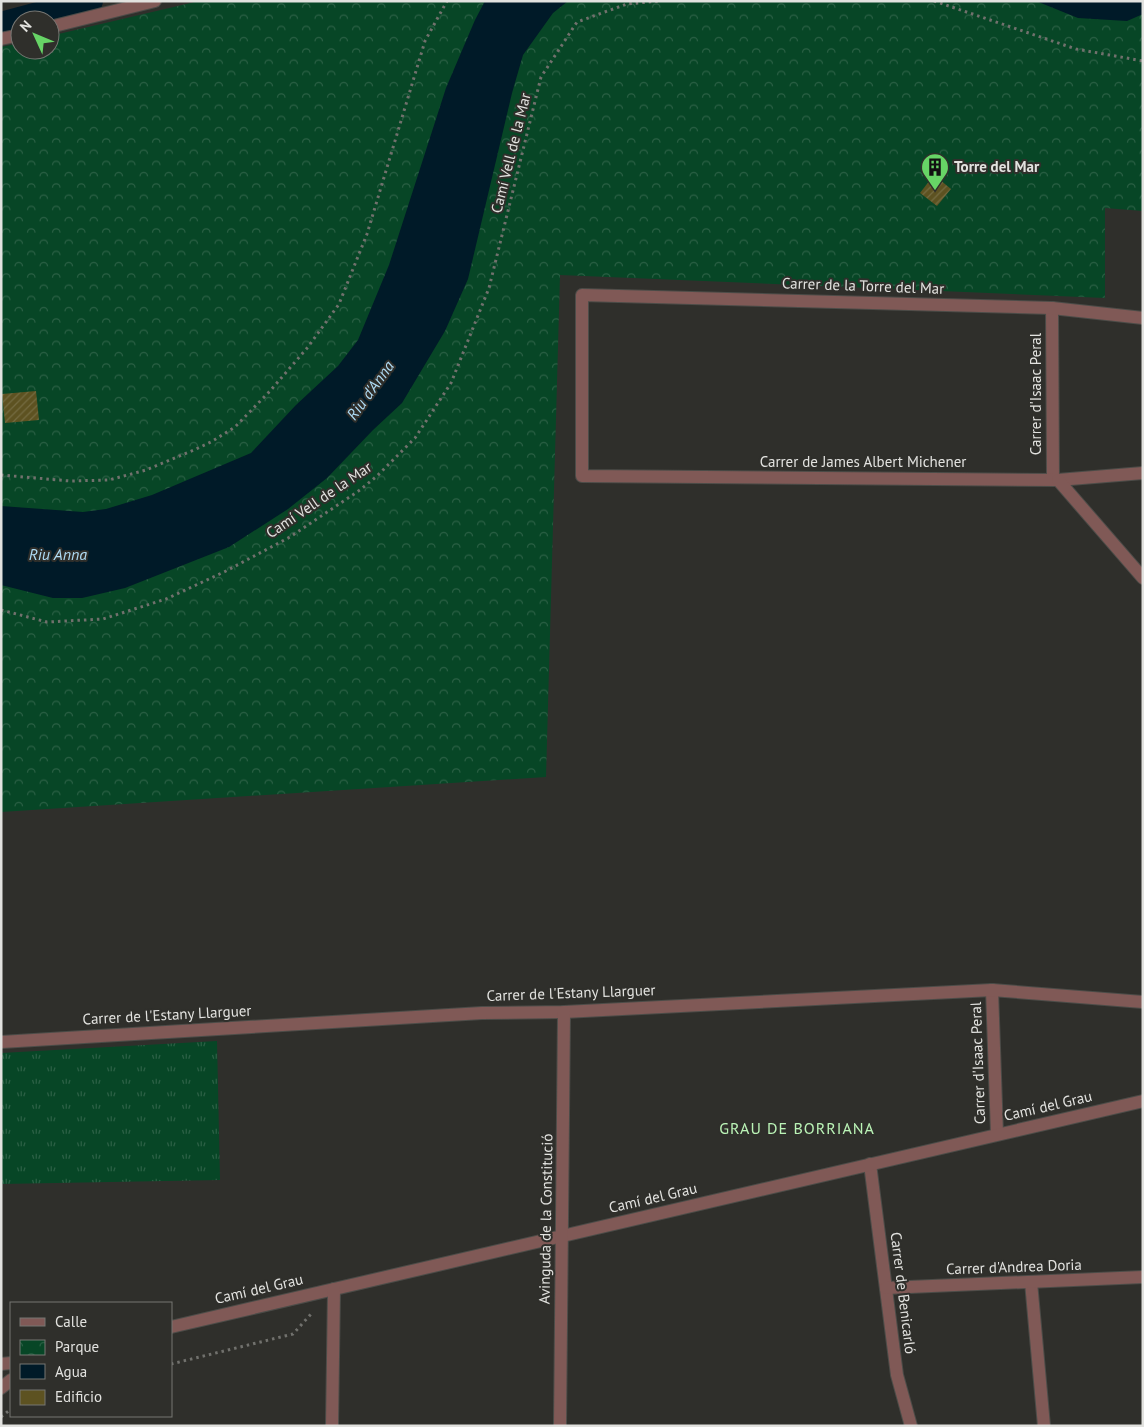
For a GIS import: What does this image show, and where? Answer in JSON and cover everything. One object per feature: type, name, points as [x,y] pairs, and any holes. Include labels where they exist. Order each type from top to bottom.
[{"type":"street","points":[[60,25],[155,1]]},
{"type":"street","name":"Carrer de la Torre del Mar","points":[[582,476],[582,295],[1052,308],[1143,318]]},
{"type":"street","name":"Carrer d'Isaac Peral","points":[[1052,308],[1055,480]]},
{"type":"street","name":"Carrer de James Albert Michener","points":[[582,476],[1055,480],[1143,473]]},
{"type":"street","points":[[1055,480],[1143,578]]},
{"type":"street","name":"Carrer d'Isaac Peral","points":[[992,990],[997,1134]]},
{"type":"street","name":"Carrer de l'Estany Llarguer","points":[[1,1042],[472,1013],[564,1012],[992,990],[1143,1002]]},
{"type":"street","name":"Avinguda de la Constitució","points":[[560,1426],[564,1012]]},
{"type":"street","name":"Camí del Grau","points":[[172,1327],[1143,1101]]},
{"type":"street","name":"Carrer de Benicarló","points":[[870,1164],[898,1375],[911,1426]]},
{"type":"street","name":"Carrer d'Andrea Doria","points":[[886,1288],[1143,1277]]},
{"type":"street","points":[[1031,1282],[1044,1426]]},
{"type":"street","points":[[332,1426],[334,1289]]},
{"type":"path","points":[[1,475],[70,480],[109,480],[146,470],[211,442],[235,427],[270,390],[308,347],[339,304],[367,234],[425,41],[447,1]]},
{"type":"path","name":"Camí Vell de la Mar","points":[[1,610],[47,622],[102,618],[166,599],[290,538],[360,490],[377,476],[415,438],[451,383],[489,288],[541,77],[577,22],[627,4],[660,1]]},
{"type":"path","points":[[934,1],[1076,49],[1143,60]]},
{"type":"path","points":[[172,1364],[293,1334],[334,1289]]},
{"type":"green space","points":[[199,1],[1143,1],[1143,211],[1105,208],[1105,298],[560,275],[546,777],[1,812],[1,47],[10,45],[10,60],[60,60],[60,34]]},
{"type":"green space","points":[[217,1041],[220,1180],[1,1184],[1,1053]]},
{"type":"water","name":"Riu Anna","points":[[485,1],[568,1],[553,13],[523,55],[512,93],[468,279],[445,331],[402,403],[327,478],[288,509],[229,547],[125,588],[82,598],[53,598],[1,585],[1,506],[83,512],[106,509],[152,495],[251,453],[296,405],[338,366],[358,340],[389,265],[446,88]]},
{"type":"water","points":[[1036,1],[1143,1],[1143,14],[1127,21],[1078,18]]},
{"type":"building","name":"Torre del Mar","points":[[934,175],[951,189],[937,206],[920,193]]},
{"type":"building","points":[[36,391],[39,420],[5,423],[2,394]]},
{"type":"waterway","points":[[1,25],[90,1]]},
{"type":"place","name":"Torre del Mar","points":[[935,191]]},
{"type":"district","name":"GRAU DE BORRIANA","points":[[797,1128]]},
{"type":"water label","name":"Riu d'Anna","points":[[370,390]]}]
